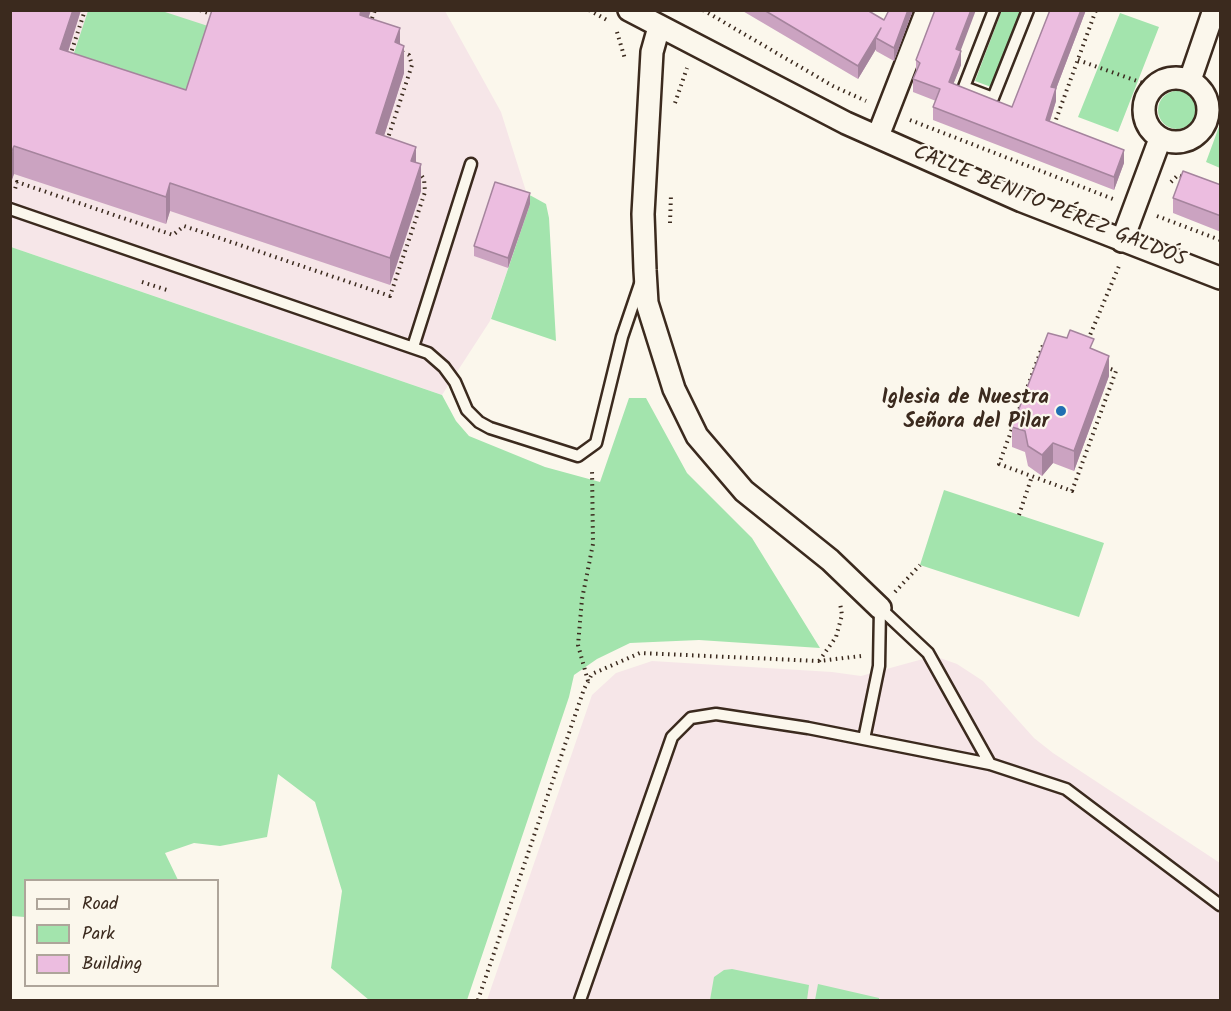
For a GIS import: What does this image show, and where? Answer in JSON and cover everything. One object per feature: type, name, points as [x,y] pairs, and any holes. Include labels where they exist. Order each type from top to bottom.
[{"type":"street","name":"CALLE BENITO PÉREZ GALDÓS","points":[[629,10],[794,99],[1022,201],[1221,278]]},
{"type":"street","points":[[878,136],[927,10]]},
{"type":"street","points":[[1190,80],[1214,10]]},
{"type":"street","points":[[659,27],[651,52],[643,214],[645,270],[647,303],[657,341],[674,389],[697,436],[744,491],[830,560],[890,598]]},
{"type":"street","points":[[1168,79],[1190,80],[1203,93],[1214,111],[1193,138],[1174,143],[1160,139],[1149,128],[1144,118],[1146,98],[1154,87],[1168,79]]},
{"type":"street","points":[[1122,241],[1160,139]]},
{"type":"lane","points":[[994,10],[964,87],[993,98],[1028,10]]},
{"type":"lane","points":[[413,347],[471,164]]},
{"type":"lane","points":[[10,209],[428,353],[444,367],[455,382],[467,410],[485,425],[578,456],[596,443],[622,338],[645,270]]},
{"type":"lane","points":[[864,739],[890,598]]},
{"type":"lane","points":[[890,598],[928,653],[990,764]]},
{"type":"lane","points":[[580,1000],[672,737],[691,718],[716,714],[864,739],[990,764],[1066,789],[1221,905]]},
{"type":"path","points":[[67,64],[85,10]]},
{"type":"path","points":[[200,10],[216,16],[212,26]]},
{"type":"path","points":[[368,30],[375,10]]},
{"type":"path","points":[[703,10],[833,86],[870,103]]},
{"type":"path","points":[[1064,130],[1053,126],[1096,10]]},
{"type":"path","points":[[387,142],[412,65],[409,55],[398,51]]},
{"type":"path","points":[[1078,60],[1154,87]]},
{"type":"path","points":[[674,106],[687,67]]},
{"type":"path","points":[[907,118],[1119,201]]},
{"type":"path","points":[[10,188],[15,189],[17,182],[173,235],[184,226],[390,296],[424,192],[424,179],[417,171]]},
{"type":"path","points":[[1168,184],[1178,174],[1189,178]]},
{"type":"path","points":[[670,227],[671,193]]},
{"type":"path","points":[[1157,216],[1161,205]]},
{"type":"path","points":[[1148,212],[1221,240]]},
{"type":"path","points":[[1084,350],[1119,266]]},
{"type":"path","points":[[142,282],[167,290]]},
{"type":"path","points":[[1067,343],[1102,356],[1098,364],[1116,371],[1072,491],[1032,476],[999,464],[1043,345],[1064,353],[1067,343]]},
{"type":"path","points":[[588,682],[578,645],[582,599],[593,544],[594,496],[590,449]]},
{"type":"path","points":[[1019,515],[1032,476]]},
{"type":"path","points":[[890,598],[920,565]]},
{"type":"path","points":[[478,1000],[592,674],[640,653],[667,652],[732,659],[834,661],[880,652]]},
{"type":"shaded area","points":[[11,11],[445,11],[501,112],[530,204],[490,321],[442,395],[11,247]]},
{"type":"shaded area","points":[[940,658],[957,664],[983,681],[1034,738],[1053,753],[1220,863],[1220,1000],[487,1000],[592,695],[616,673],[652,661],[832,672],[861,676],[923,659]]},
{"type":"green space","points":[[1002,10],[1021,11],[991,87],[975,81]]},
{"type":"green space","points":[[88,11],[162,11],[208,26],[182,108],[68,71]]},
{"type":"green space","points":[[1120,13],[1159,27],[1118,132],[1078,117]]},
{"type":"green space","points":[[1177,91],[1190,97],[1196,110],[1190,123],[1177,129],[1164,123],[1158,110],[1164,97]]},
{"type":"green space","points":[[1220,124],[1220,168],[1206,162]]},
{"type":"green space","points":[[526,193],[546,204],[549,218],[556,341],[491,319],[530,204]]},
{"type":"green space","points":[[11,247],[442,395],[456,421],[469,436],[545,467],[600,482],[629,398],[646,398],[687,473],[752,538],[820,648],[699,640],[630,643],[597,659],[574,675],[569,697],[467,1000],[369,1000],[331,968],[342,891],[315,802],[278,774],[267,837],[220,846],[194,843],[165,853],[178,879],[24,879],[24,917],[11,916]]},
{"type":"green space","points":[[944,490],[1104,543],[1079,617],[920,565]]},
{"type":"green space","points":[[732,969],[809,985],[807,1000],[710,1000],[714,977],[724,970]]},
{"type":"green space","points":[[818,984],[879,998],[879,1000],[815,1000]]},
{"type":"building","points":[[10,10],[73,10],[60,49],[186,90],[212,10],[361,10],[360,15],[400,28],[395,42],[404,46],[376,133],[416,147],[411,161],[421,164],[390,258],[170,183],[166,197],[14,146],[10,156]]},
{"type":"building","points":[[764,10],[867,10],[884,20],[889,10],[908,10],[894,48],[876,38],[881,28],[858,66]]},
{"type":"building","points":[[935,10],[971,10],[956,49],[961,51],[949,82],[1012,107],[1050,10],[1081,10],[1051,87],[1056,88],[1046,120],[1124,150],[1114,177],[933,107],[940,89],[913,79],[920,63],[916,60]]},
{"type":"building","points":[[1183,171],[1221,185],[1221,216],[1173,198]]},
{"type":"building","points":[[495,182],[530,193],[508,258],[474,246]]},
{"type":"building","name":"Iglesia de Nuestra Señora del Pilar","points":[[1070,330],[1094,339],[1090,348],[1109,356],[1074,451],[1053,443],[1042,455],[1028,446],[1025,431],[1012,427],[1048,333],[1067,338]]},
{"type":"place","name":"Iglesia de Nuestra Señora del Pilar","points":[[1061,411]]}]
